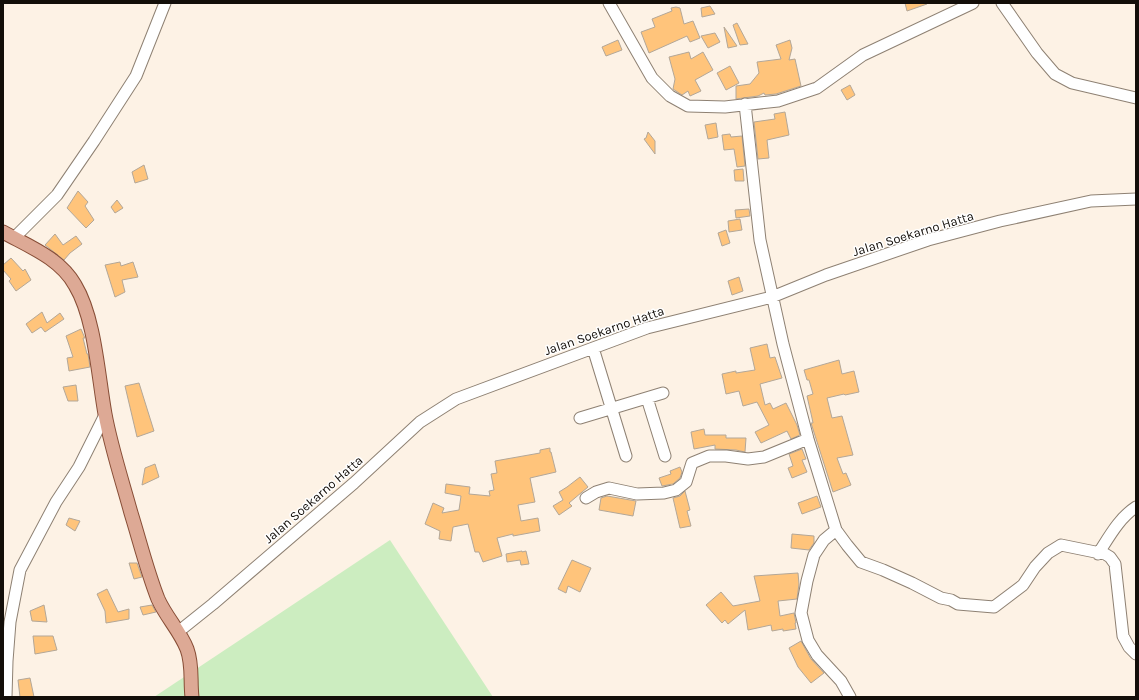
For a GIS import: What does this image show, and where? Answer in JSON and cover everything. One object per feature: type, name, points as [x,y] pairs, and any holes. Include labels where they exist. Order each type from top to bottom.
[{"type":"main road","points":[[7,235],[59,265],[75,283],[81,295],[92,334],[105,416],[122,482],[159,601],[187,648],[190,660],[192,697]]},
{"type":"street","points":[[7,235],[57,195],[94,141],[136,76],[165,3]]},
{"type":"street","points":[[609,3],[652,78],[670,96],[688,106],[725,107],[778,101],[817,88],[863,55],[973,3]]},
{"type":"street","points":[[1002,3],[1037,54],[1055,74],[1072,83],[1136,98]]},
{"type":"street","points":[[745,104],[760,240],[772,297],[808,439],[836,530],[862,562],[884,570],[941,598],[958,604],[994,607],[1023,585],[1048,553],[1062,545],[1098,554],[1105,554],[1110,557],[1115,564],[1123,636],[1128,647],[1136,654]]},
{"type":"street","name":"Jalan Soekarno Hatta","points":[[178,632],[219,599],[354,482],[420,422],[456,399],[647,328],[772,297],[826,275],[928,240],[1000,221],[1091,201],[1136,199]]},
{"type":"street","points":[[593,348],[626,456]]},
{"type":"street","points":[[580,418],[663,393]]},
{"type":"street","points":[[647,398],[665,456]]},
{"type":"street","points":[[6,697],[10,622],[20,570],[56,502],[79,467],[105,416]]},
{"type":"street","points":[[586,498],[596,492],[609,488],[637,494],[670,492],[676,490],[686,482],[692,463],[709,456],[726,456],[748,459],[764,457],[808,439]]},
{"type":"street","points":[[1098,554],[1121,520],[1136,507]]},
{"type":"street","points":[[836,530],[824,540],[814,555],[806,581],[801,613],[808,640],[817,655],[841,681],[850,697]]},
{"type":"green space","points":[[390,540],[493,697],[154,697]]},
{"type":"building","points":[[905,3],[926,3],[927,4],[907,11]]},
{"type":"building","points":[[710,6],[715,14],[702,17],[701,8]]},
{"type":"building","points":[[671,8],[680,8],[684,24],[693,21],[700,38],[690,42],[687,36],[649,53],[641,32],[655,27],[652,19],[672,11]]},
{"type":"building","points":[[737,23],[748,44],[740,45],[733,25]]},
{"type":"building","points":[[724,27],[737,46],[728,48]]},
{"type":"building","points":[[715,33],[720,42],[708,48],[701,36]]},
{"type":"building","points":[[618,40],[622,50],[606,56],[602,47]]},
{"type":"building","points":[[790,40],[792,48],[789,60],[795,59],[801,86],[776,94],[765,95],[764,93],[758,96],[736,99],[736,86],[750,84],[759,73],[757,62],[781,59],[776,45]]},
{"type":"building","points":[[689,52],[691,59],[703,52],[713,70],[695,80],[701,91],[690,96],[688,91],[682,95],[673,89],[675,79],[669,57]]},
{"type":"building","points":[[730,66],[739,83],[726,90],[717,73]]},
{"type":"building","points":[[850,85],[855,95],[847,100],[841,90]]},
{"type":"building","points":[[785,112],[789,135],[767,140],[769,158],[758,159],[754,122],[775,119],[774,114]]},
{"type":"building","points":[[716,123],[718,137],[708,139],[705,125]]},
{"type":"building","points":[[648,132],[655,141],[655,154],[644,139],[646,138]]},
{"type":"building","points":[[730,134],[731,137],[742,136],[745,166],[737,167],[734,149],[724,150],[722,135]]},
{"type":"building","points":[[144,165],[148,179],[135,183],[132,172]]},
{"type":"building","points":[[743,169],[744,181],[735,181],[734,170]]},
{"type":"building","points":[[78,191],[88,202],[85,206],[94,220],[86,228],[67,208]]},
{"type":"building","points":[[117,200],[123,208],[115,213],[111,207]]},
{"type":"building","points":[[749,209],[750,216],[736,218],[735,210]]},
{"type":"building","points":[[740,219],[742,230],[729,232],[728,221]]},
{"type":"building","points":[[726,230],[730,243],[722,246],[718,233]]},
{"type":"building","points":[[55,234],[63,245],[76,236],[82,244],[70,253],[64,260],[45,245]]},
{"type":"building","points":[[11,258],[23,271],[25,269],[31,280],[16,291],[9,281],[11,279],[3,270],[3,265]]},
{"type":"building","points":[[120,262],[121,266],[133,262],[138,277],[122,280],[125,292],[115,297],[105,265]]},
{"type":"building","points":[[739,277],[743,291],[732,295],[728,281]]},
{"type":"building","points":[[42,312],[47,323],[60,313],[64,319],[45,332],[41,327],[32,333],[26,324]]},
{"type":"building","points":[[81,329],[85,338],[83,338],[90,367],[69,371],[67,358],[73,357],[66,336]]},
{"type":"building","points":[[767,344],[770,358],[775,357],[782,378],[760,384],[765,405],[770,403],[773,409],[786,403],[797,425],[800,435],[791,439],[787,431],[761,443],[755,432],[769,425],[757,402],[743,406],[739,391],[726,394],[722,374],[736,371],[736,373],[755,370],[750,348]]},
{"type":"building","points":[[839,360],[842,374],[854,371],[859,392],[827,398],[832,418],[842,416],[853,455],[837,458],[843,474],[846,473],[851,485],[833,492],[811,423],[813,423],[807,396],[813,394],[804,370]]},
{"type":"building","points":[[139,383],[154,431],[137,437],[125,386]]},
{"type":"building","points":[[76,385],[78,401],[68,401],[63,387]]},
{"type":"building","points":[[704,429],[705,435],[726,435],[726,438],[746,438],[745,452],[715,449],[715,445],[694,449],[691,432]]},
{"type":"building","points":[[550,448],[556,472],[530,478],[535,502],[518,505],[521,521],[538,518],[540,531],[513,536],[513,534],[497,538],[502,556],[483,562],[479,552],[475,552],[468,524],[453,527],[451,541],[439,539],[440,531],[425,524],[433,503],[444,508],[442,513],[459,510],[461,496],[445,493],[446,484],[470,487],[469,494],[490,496],[489,491],[494,490],[491,474],[497,473],[495,461],[540,453],[540,450]]},
{"type":"building","points":[[802,449],[806,459],[802,460],[807,472],[792,478],[788,468],[793,466],[789,454]]},
{"type":"building","points":[[155,464],[159,477],[142,485],[145,468]]},
{"type":"building","points":[[680,467],[682,472],[680,478],[673,484],[662,486],[659,478],[671,474],[670,471]]},
{"type":"building","points":[[580,477],[588,487],[569,503],[572,506],[559,515],[553,506],[563,500],[559,492]]},
{"type":"building","points":[[685,491],[690,510],[687,511],[691,526],[680,528],[673,498],[680,496]]},
{"type":"building","points":[[607,496],[636,501],[633,516],[599,510],[601,498]]},
{"type":"building","points":[[817,496],[821,507],[802,514],[798,503]]},
{"type":"building","points":[[69,518],[80,521],[75,531],[66,525]]},
{"type":"building","points":[[792,534],[814,536],[814,543],[809,550],[791,548]]},
{"type":"building","points":[[526,551],[529,564],[521,565],[520,560],[507,562],[506,554]]},
{"type":"building","points":[[572,560],[591,568],[580,592],[568,586],[566,593],[558,589]]},
{"type":"building","points":[[129,563],[137,563],[142,577],[134,579]]},
{"type":"building","points":[[798,573],[799,584],[797,599],[778,601],[780,616],[794,613],[796,629],[772,631],[771,625],[748,630],[745,610],[728,624],[725,620],[722,623],[706,605],[721,592],[733,606],[760,601],[754,576]]},
{"type":"building","points":[[107,589],[118,612],[129,609],[129,619],[106,623],[105,611],[97,594]]},
{"type":"building","points":[[44,605],[47,622],[32,621],[30,611]]},
{"type":"building","points":[[152,605],[156,612],[143,615],[140,607]]},
{"type":"building","points":[[33,636],[53,636],[57,650],[35,654]]},
{"type":"building","points":[[801,641],[811,659],[824,673],[811,683],[798,667],[789,648]]},
{"type":"building","points":[[30,678],[34,697],[20,697],[18,680]]}]
